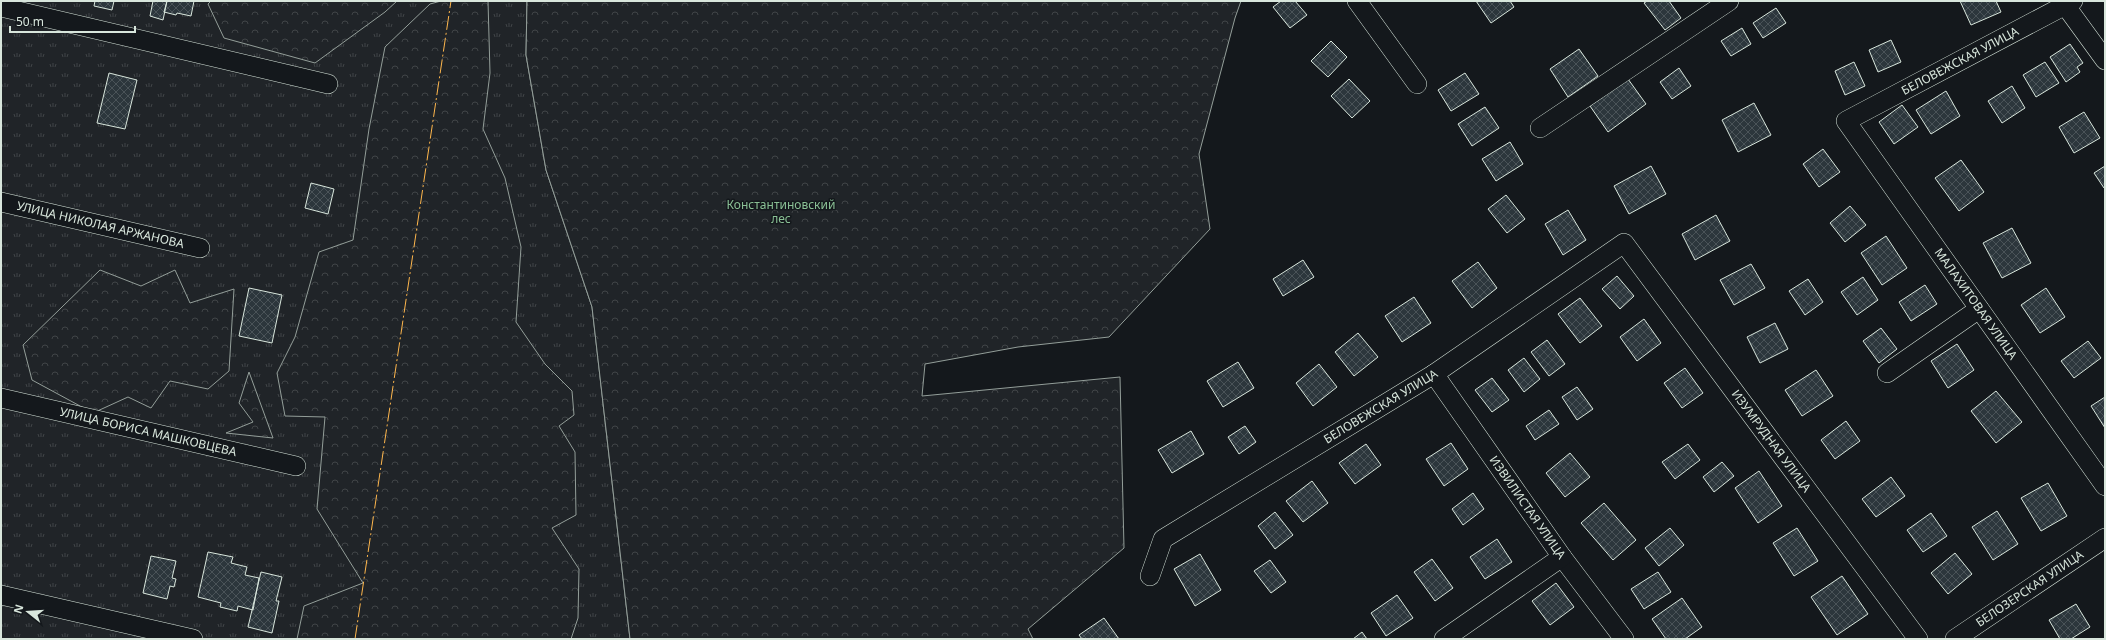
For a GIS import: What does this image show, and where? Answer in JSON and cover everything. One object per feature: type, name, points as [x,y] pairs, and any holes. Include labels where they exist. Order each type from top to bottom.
[{"type":"street","points":[[1357,1],[1417,84]]},
{"type":"street","points":[[1540,128],[1729,1]]},
{"type":"street","points":[[2069,3],[2105,60]]},
{"type":"street","name":"БЕЛОВЕЖСКАЯ УЛИЦА","points":[[1846,121],[2069,3]]},
{"type":"street","points":[[1,7],[328,84]]},
{"type":"street","name":"МАЛАХИТОВАЯ УЛИЦА","points":[[1846,121],[2105,486]]},
{"type":"street","name":"УЛИЦА НИКОЛАЯ АРЖАНОВА","points":[[1,202],[200,248]]},
{"type":"street","name":"БЕЛОВЕЖСКАЯ УЛИЦА","points":[[1150,576],[1163,539],[1434,374],[1624,243]]},
{"type":"street","name":"ИЗУМРУДНАЯ УЛИЦА","points":[[1624,243],[1918,639]]},
{"type":"street","points":[[1887,373],[1979,309]]},
{"type":"street","name":"ИЗВИЛИСТАЯ УЛИЦА","points":[[1434,374],[1562,557],[1624,639]]},
{"type":"street","name":"УЛИЦА БОРИСА МАШКОВЦЕВА","points":[[1,398],[296,466]]},
{"type":"street","name":"БЕЛОЗЕРСКАЯ УЛИЦА","points":[[1955,639],[2105,538]]},
{"type":"street","points":[[1444,639],[1562,557]]},
{"type":"street","points":[[1,595],[193,639]]},
{"type":"green space","points":[[1,1],[527,1],[526,55],[546,170],[592,307],[630,639],[1,639]]},
{"type":"green space","points":[[211,1],[397,1],[385,12],[315,63],[224,38],[208,4]]},
{"type":"green space","points":[[441,1],[488,1],[490,73],[483,129],[505,178],[521,247],[516,322],[545,364],[572,391],[574,415],[559,426],[575,452],[576,515],[552,528],[579,569],[578,618],[571,639],[297,639],[304,606],[363,583],[317,509],[325,417],[285,416],[277,373],[295,337],[319,252],[353,240],[369,129],[385,47],[430,4]]},
{"type":"green space","name":"Константиновский лес","points":[[527,1],[1241,1],[1235,18],[1199,154],[1210,229],[1109,337],[1018,347],[925,364],[922,396],[1120,377],[1124,548],[1028,629],[1033,639],[630,639],[592,307],[546,170],[526,55]]},
{"type":"green space","points":[[100,270],[141,286],[175,270],[190,303],[234,289],[229,371],[208,389],[170,381],[151,408],[128,397],[93,413],[32,380],[23,345]]},
{"type":"green space","points":[[249,372],[273,438],[226,433],[253,422],[239,403]]},
{"type":"building","points":[[95,1],[114,1],[112,10],[94,6]]},
{"type":"building","points":[[153,1],[167,1],[163,20],[150,16]]},
{"type":"building","points":[[167,1],[194,1],[191,16],[177,13],[176,15],[164,12]]},
{"type":"building","points":[[1281,1],[1295,1],[1307,15],[1290,28],[1273,7]]},
{"type":"building","points":[[1476,1],[1510,1],[1514,7],[1491,23]]},
{"type":"building","points":[[1647,1],[1669,1],[1681,18],[1665,30],[1644,3]]},
{"type":"building","points":[[1960,1],[1996,1],[2001,12],[1971,25]]},
{"type":"building","points":[[1776,8],[1786,23],[1763,38],[1753,23]]},
{"type":"building","points":[[1742,28],[1751,44],[1731,56],[1721,41]]},
{"type":"building","points":[[1891,40],[1901,62],[1878,72],[1869,50]]},
{"type":"building","points":[[1331,41],[1347,57],[1328,77],[1311,61]]},
{"type":"building","points":[[2070,44],[2083,63],[2077,67],[2080,72],[2066,82],[2050,57]]},
{"type":"building","points":[[1579,49],[1598,76],[1568,97],[1550,69]]},
{"type":"building","points":[[1854,62],[1865,86],[1845,95],[1835,71]]},
{"type":"building","points":[[2045,62],[2059,83],[2036,97],[2023,75]]},
{"type":"building","points":[[1679,68],[1691,86],[1672,99],[1660,82]]},
{"type":"building","points":[[109,73],[137,80],[125,129],[97,123]]},
{"type":"building","points":[[1465,73],[1479,94],[1451,111],[1438,90]]},
{"type":"building","points":[[1349,79],[1370,101],[1352,118],[1331,96]]},
{"type":"building","points":[[1628,79],[1646,104],[1608,132],[1590,106]]},
{"type":"building","points":[[2012,86],[2025,108],[2002,123],[1988,101]]},
{"type":"building","points":[[1946,91],[1960,116],[1931,134],[1916,110]]},
{"type":"building","points":[[1754,103],[1771,135],[1738,152],[1722,120]]},
{"type":"building","points":[[1902,105],[1918,127],[1894,144],[1879,122]]},
{"type":"building","points":[[1485,107],[1499,128],[1472,146],[1458,124]]},
{"type":"building","points":[[2084,112],[2100,138],[2074,153],[2059,127]]},
{"type":"building","points":[[1510,142],[1523,164],[1496,181],[1482,159]]},
{"type":"building","points":[[1823,149],[1840,172],[1819,187],[1803,164]]},
{"type":"building","points":[[1961,160],[1984,192],[1959,211],[1935,178]]},
{"type":"building","points":[[1651,166],[1666,194],[1629,214],[1614,186]]},
{"type":"building","points":[[2105,166],[2105,188],[2104,188],[2094,173]]},
{"type":"building","points":[[311,183],[334,189],[328,214],[305,208]]},
{"type":"building","points":[[1506,195],[1525,219],[1507,233],[1488,209]]},
{"type":"building","points":[[1850,206],[1866,225],[1845,242],[1830,223]]},
{"type":"building","points":[[1568,210],[1586,240],[1563,255],[1545,224]]},
{"type":"building","points":[[1716,215],[1730,241],[1695,260],[1682,234]]},
{"type":"building","points":[[2012,228],[2031,263],[2002,278],[1983,243]]},
{"type":"building","points":[[1886,236],[1907,268],[1882,285],[1861,253]]},
{"type":"building","points":[[1303,260],[1314,277],[1283,296],[1273,279]]},
{"type":"building","points":[[1478,262],[1497,288],[1472,308],[1452,281]]},
{"type":"building","points":[[1751,264],[1765,288],[1734,305],[1720,280]]},
{"type":"building","points":[[1617,276],[1634,296],[1620,309],[1602,289]]},
{"type":"building","points":[[1863,277],[1878,300],[1857,315],[1841,292]]},
{"type":"building","points":[[1808,279],[1823,302],[1805,315],[1789,291]]},
{"type":"building","points":[[1925,285],[1937,304],[1911,321],[1899,302]]},
{"type":"building","points":[[249,288],[282,295],[272,343],[239,336]]},
{"type":"building","points":[[2046,288],[2065,317],[2040,333],[2021,305]]},
{"type":"building","points":[[1414,297],[1431,323],[1402,342],[1385,316]]},
{"type":"building","points":[[1580,298],[1602,326],[1580,343],[1558,314]]},
{"type":"building","points":[[1644,319],[1661,343],[1637,361],[1620,337]]},
{"type":"building","points":[[1775,323],[1788,349],[1760,363],[1747,337]]},
{"type":"building","points":[[1881,328],[1897,349],[1879,363],[1863,341]]},
{"type":"building","points":[[1358,333],[1378,357],[1354,376],[1335,352]]},
{"type":"building","points":[[1547,340],[1565,364],[1549,376],[1531,352]]},
{"type":"building","points":[[2088,341],[2101,358],[2074,378],[2061,361]]},
{"type":"building","points":[[1957,344],[1974,370],[1948,388],[1931,361]]},
{"type":"building","points":[[1524,358],[1540,379],[1524,392],[1508,370]]},
{"type":"building","points":[[1238,362],[1254,388],[1223,407],[1207,381]]},
{"type":"building","points":[[1319,364],[1337,387],[1313,406],[1296,383]]},
{"type":"building","points":[[1685,368],[1703,393],[1682,408],[1664,383]]},
{"type":"building","points":[[1816,370],[1833,396],[1802,416],[1785,390]]},
{"type":"building","points":[[1492,378],[1509,400],[1492,412],[1475,390]]},
{"type":"building","points":[[1577,387],[1593,409],[1577,420],[1562,397]]},
{"type":"building","points":[[1996,391],[2022,422],[1996,443],[1971,411]]},
{"type":"building","points":[[2105,397],[2105,428],[2091,406]]},
{"type":"building","points":[[1549,410],[1559,424],[1535,440],[1526,426]]},
{"type":"building","points":[[1846,421],[1860,441],[1835,459],[1821,440]]},
{"type":"building","points":[[1245,426],[1256,442],[1239,454],[1228,437]]},
{"type":"building","points":[[1191,431],[1204,454],[1172,473],[1158,450]]},
{"type":"building","points":[[1451,443],[1468,469],[1444,486],[1426,459]]},
{"type":"building","points":[[1366,444],[1381,465],[1355,484],[1339,463]]},
{"type":"building","points":[[1688,444],[1700,460],[1675,479],[1662,462]]},
{"type":"building","points":[[1570,453],[1590,477],[1565,497],[1546,473]]},
{"type":"building","points":[[1722,462],[1734,476],[1714,492],[1703,477]]},
{"type":"building","points":[[1759,471],[1782,506],[1758,523],[1735,488]]},
{"type":"building","points":[[1891,477],[1905,496],[1876,517],[1862,499]]},
{"type":"building","points":[[1312,481],[1328,503],[1303,522],[1286,501]]},
{"type":"building","points":[[2048,483],[2067,516],[2041,531],[2021,498]]},
{"type":"building","points":[[1473,493],[1484,509],[1463,525],[1452,509]]},
{"type":"building","points":[[1604,503],[1636,540],[1613,560],[1581,523]]},
{"type":"building","points":[[1997,511],[2018,544],[1993,560],[1972,527]]},
{"type":"building","points":[[1275,512],[1293,535],[1275,549],[1258,526]]},
{"type":"building","points":[[1931,513],[1947,536],[1923,552],[1907,530]]},
{"type":"building","points":[[1670,528],[1684,545],[1659,566],[1645,548]]},
{"type":"building","points":[[1797,528],[1818,561],[1794,576],[1773,543]]},
{"type":"building","points":[[1497,539],[1512,562],[1485,579],[1470,557]]},
{"type":"building","points":[[208,552],[233,557],[231,563],[247,567],[245,575],[259,578],[253,610],[238,606],[237,611],[220,607],[221,603],[198,597]]},
{"type":"building","points":[[1955,553],[1972,574],[1948,594],[1931,573]]},
{"type":"building","points":[[1200,554],[1221,590],[1195,606],[1174,569]]},
{"type":"building","points":[[151,556],[176,561],[172,578],[176,579],[174,587],[170,586],[167,599],[143,593]]},
{"type":"building","points":[[1432,559],[1453,588],[1435,601],[1414,572]]},
{"type":"building","points":[[1270,560],[1286,582],[1271,593],[1254,571]]},
{"type":"building","points":[[261,572],[282,577],[276,601],[279,601],[272,633],[248,627]]},
{"type":"building","points":[[1658,572],[1671,592],[1644,609],[1631,589]]},
{"type":"building","points":[[1842,576],[1868,614],[1837,635],[1811,597]]},
{"type":"building","points":[[1556,583],[1574,607],[1550,625],[1532,601]]},
{"type":"building","points":[[1397,595],[1413,618],[1386,636],[1371,613]]},
{"type":"building","points":[[1682,598],[1702,627],[1685,639],[1666,639],[1652,619]]},
{"type":"building","points":[[2076,604],[2090,627],[2071,639],[2060,639],[2049,620]]},
{"type":"building","points":[[1104,618],[1119,639],[1082,639],[1079,635]]},
{"type":"building","points":[[1362,632],[1367,639],[1353,639]]},
{"type":"power","points":[[355,639],[451,1]]}]
